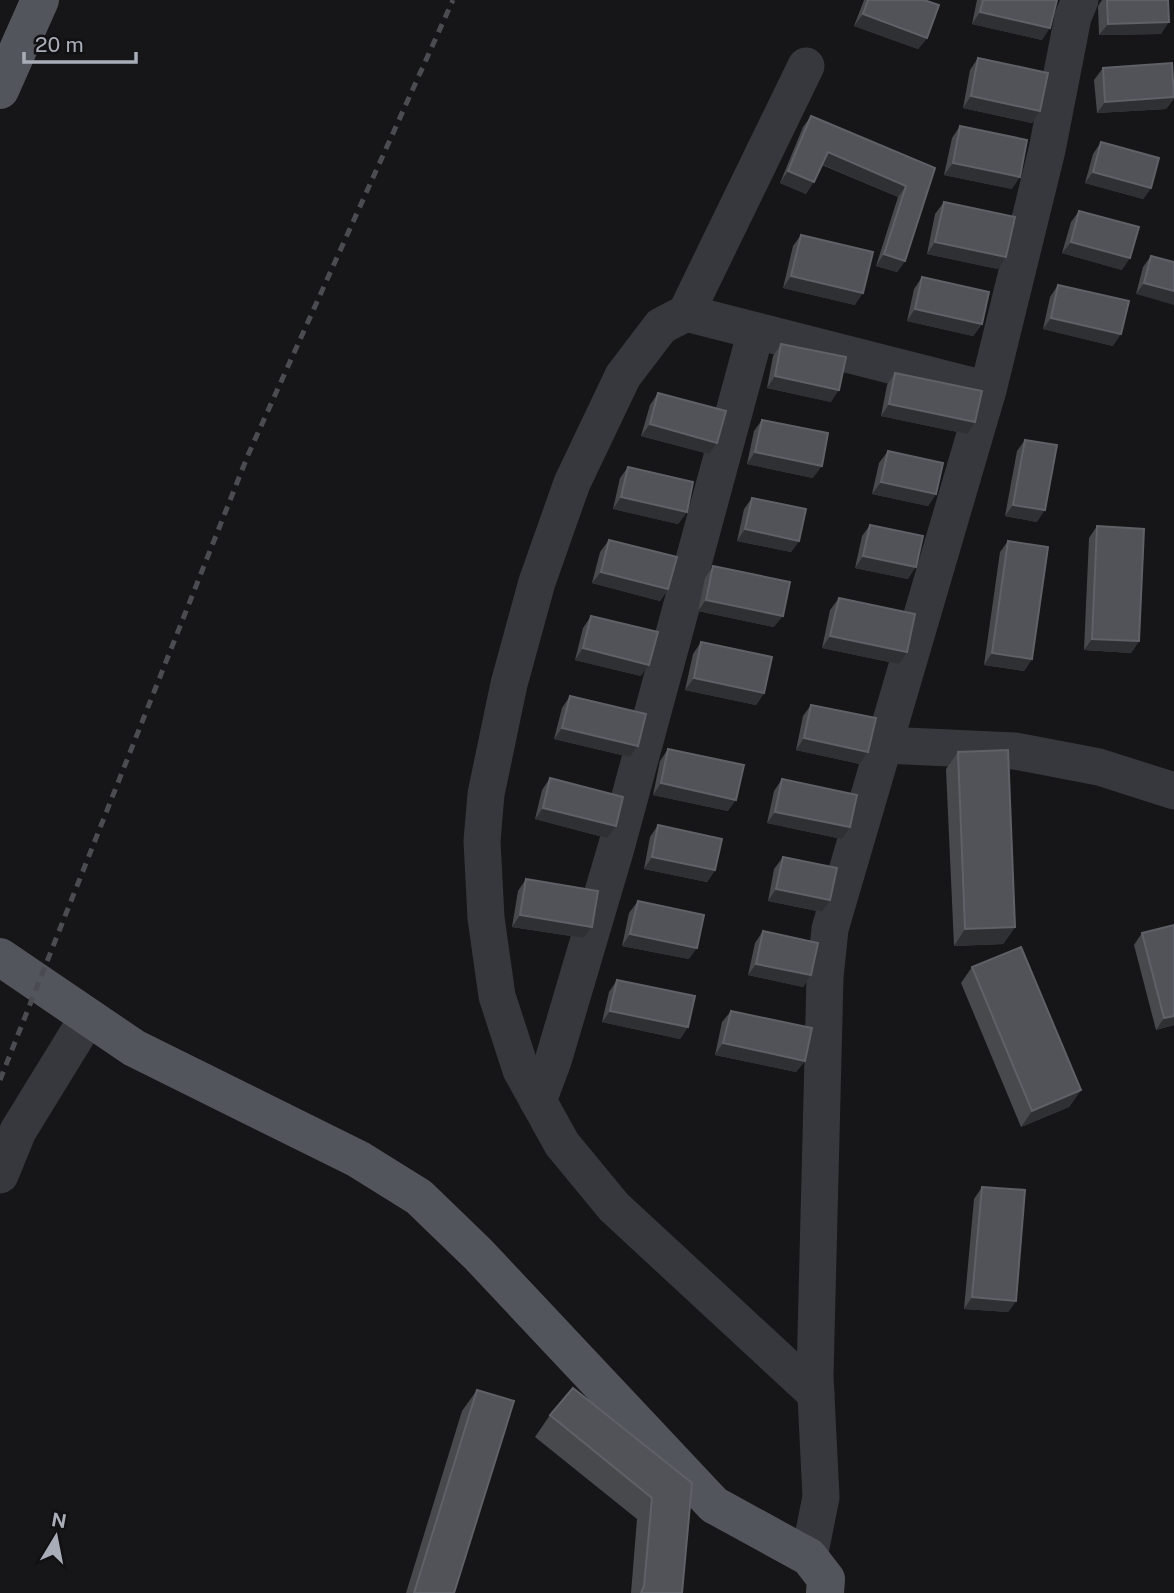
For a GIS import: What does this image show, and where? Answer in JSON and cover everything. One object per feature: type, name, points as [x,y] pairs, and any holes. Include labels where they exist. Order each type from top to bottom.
[{"type":"main road","points":[[0,90],[40,0]]},
{"type":"main road","points":[[0,957],[134,1048],[358,1159],[419,1197],[478,1254],[714,1505],[809,1557],[826,1579],[825,1593]]},
{"type":"street","points":[[809,1557],[821,1497],[816,1394],[825,977],[831,929],[988,390],[1047,150],[1073,17],[1080,0]]},
{"type":"street","points":[[806,66],[686,313],[661,326],[623,376],[572,483],[537,582],[509,684],[486,794],[482,841],[486,918],[498,996],[521,1070],[562,1144],[614,1207],[816,1394]]},
{"type":"street","points":[[686,313],[988,390]]},
{"type":"street","points":[[538,1101],[553,1061],[616,848],[756,331]]},
{"type":"street","points":[[884,745],[1015,751],[1099,767],[1174,791]]},
{"type":"street","points":[[0,1175],[18,1131],[88,1017]]},
{"type":"building","points":[[868,0],[924,0],[939,5],[927,38],[863,14]]},
{"type":"building","points":[[983,0],[1057,0],[1050,28],[980,12]]},
{"type":"building","points":[[1107,0],[1168,0],[1169,22],[1108,24]]},
{"type":"building","points":[[978,58],[1048,73],[1040,111],[971,96]]},
{"type":"building","points":[[1172,63],[1174,97],[1105,102],[1103,68]]},
{"type":"building","points":[[811,116],[935,168],[905,261],[884,254],[906,186],[828,152],[814,182],[788,171]]},
{"type":"building","points":[[960,126],[1027,140],[1020,177],[953,163]]},
{"type":"building","points":[[1101,142],[1159,158],[1151,188],[1093,172]]},
{"type":"building","points":[[944,202],[1015,217],[1006,257],[935,242]]},
{"type":"building","points":[[1079,211],[1139,227],[1130,258],[1071,242]]},
{"type":"building","points":[[801,235],[873,252],[863,293],[791,276]]},
{"type":"building","points":[[1151,256],[1174,262],[1174,291],[1144,283]]},
{"type":"building","points":[[922,277],[989,292],[982,324],[915,309]]},
{"type":"building","points":[[1058,285],[1129,301],[1121,334],[1051,318]]},
{"type":"building","points":[[781,344],[846,357],[839,390],[775,376]]},
{"type":"building","points":[[895,373],[982,391],[975,422],[889,404]]},
{"type":"building","points":[[658,393],[726,411],[717,443],[650,424]]},
{"type":"building","points":[[762,420],[828,433],[822,466],[755,452]]},
{"type":"building","points":[[1025,440],[1057,445],[1045,510],[1013,505]]},
{"type":"building","points":[[888,451],[943,463],[936,494],[881,482]]},
{"type":"building","points":[[628,467],[693,482],[687,512],[621,497]]},
{"type":"building","points":[[752,498],[806,509],[799,541],[745,529]]},
{"type":"building","points":[[870,525],[923,536],[916,567],[863,556]]},
{"type":"building","points":[[1097,526],[1144,529],[1139,641],[1092,639]]},
{"type":"building","points":[[609,540],[677,557],[668,589],[601,572]]},
{"type":"building","points":[[1008,541],[1048,547],[1032,659],[992,653]]},
{"type":"building","points":[[713,566],[790,582],[783,616],[706,600]]},
{"type":"building","points":[[839,598],[915,614],[907,652],[830,636]]},
{"type":"building","points":[[591,616],[658,632],[649,665],[583,648]]},
{"type":"building","points":[[701,642],[772,657],[764,693],[694,678]]},
{"type":"building","points":[[570,696],[646,714],[638,746],[562,728]]},
{"type":"building","points":[[811,705],[876,718],[868,752],[804,738]]},
{"type":"building","points":[[668,749],[744,765],[736,800],[661,783]]},
{"type":"building","points":[[1008,750],[1015,927],[965,929],[958,752]]},
{"type":"building","points":[[550,778],[623,797],[616,826],[543,808]]},
{"type":"building","points":[[782,779],[857,795],[850,827],[775,812]]},
{"type":"building","points":[[658,825],[722,839],[715,870],[652,857]]},
{"type":"building","points":[[783,857],[837,868],[830,900],[776,889]]},
{"type":"building","points":[[526,879],[598,891],[592,927],[520,915]]},
{"type":"building","points":[[638,901],[704,915],[697,948],[630,934]]},
{"type":"building","points":[[1174,925],[1174,1016],[1164,1018],[1142,933]]},
{"type":"building","points":[[763,931],[818,943],[811,975],[756,964]]},
{"type":"building","points":[[1021,947],[1081,1090],[1032,1111],[972,967]]},
{"type":"building","points":[[617,980],[695,996],[688,1027],[610,1011]]},
{"type":"building","points":[[731,1011],[812,1028],[805,1061],[723,1043]]},
{"type":"building","points":[[982,1187],[1025,1190],[1016,1301],[972,1297]]},
{"type":"building","points":[[573,1388],[692,1483],[682,1593],[641,1593],[644,1586],[652,1498],[550,1415]]},
{"type":"building","points":[[477,1390],[514,1401],[454,1593],[414,1593]]},
{"type":"railway","points":[[0,1080],[248,455],[453,0]]}]
